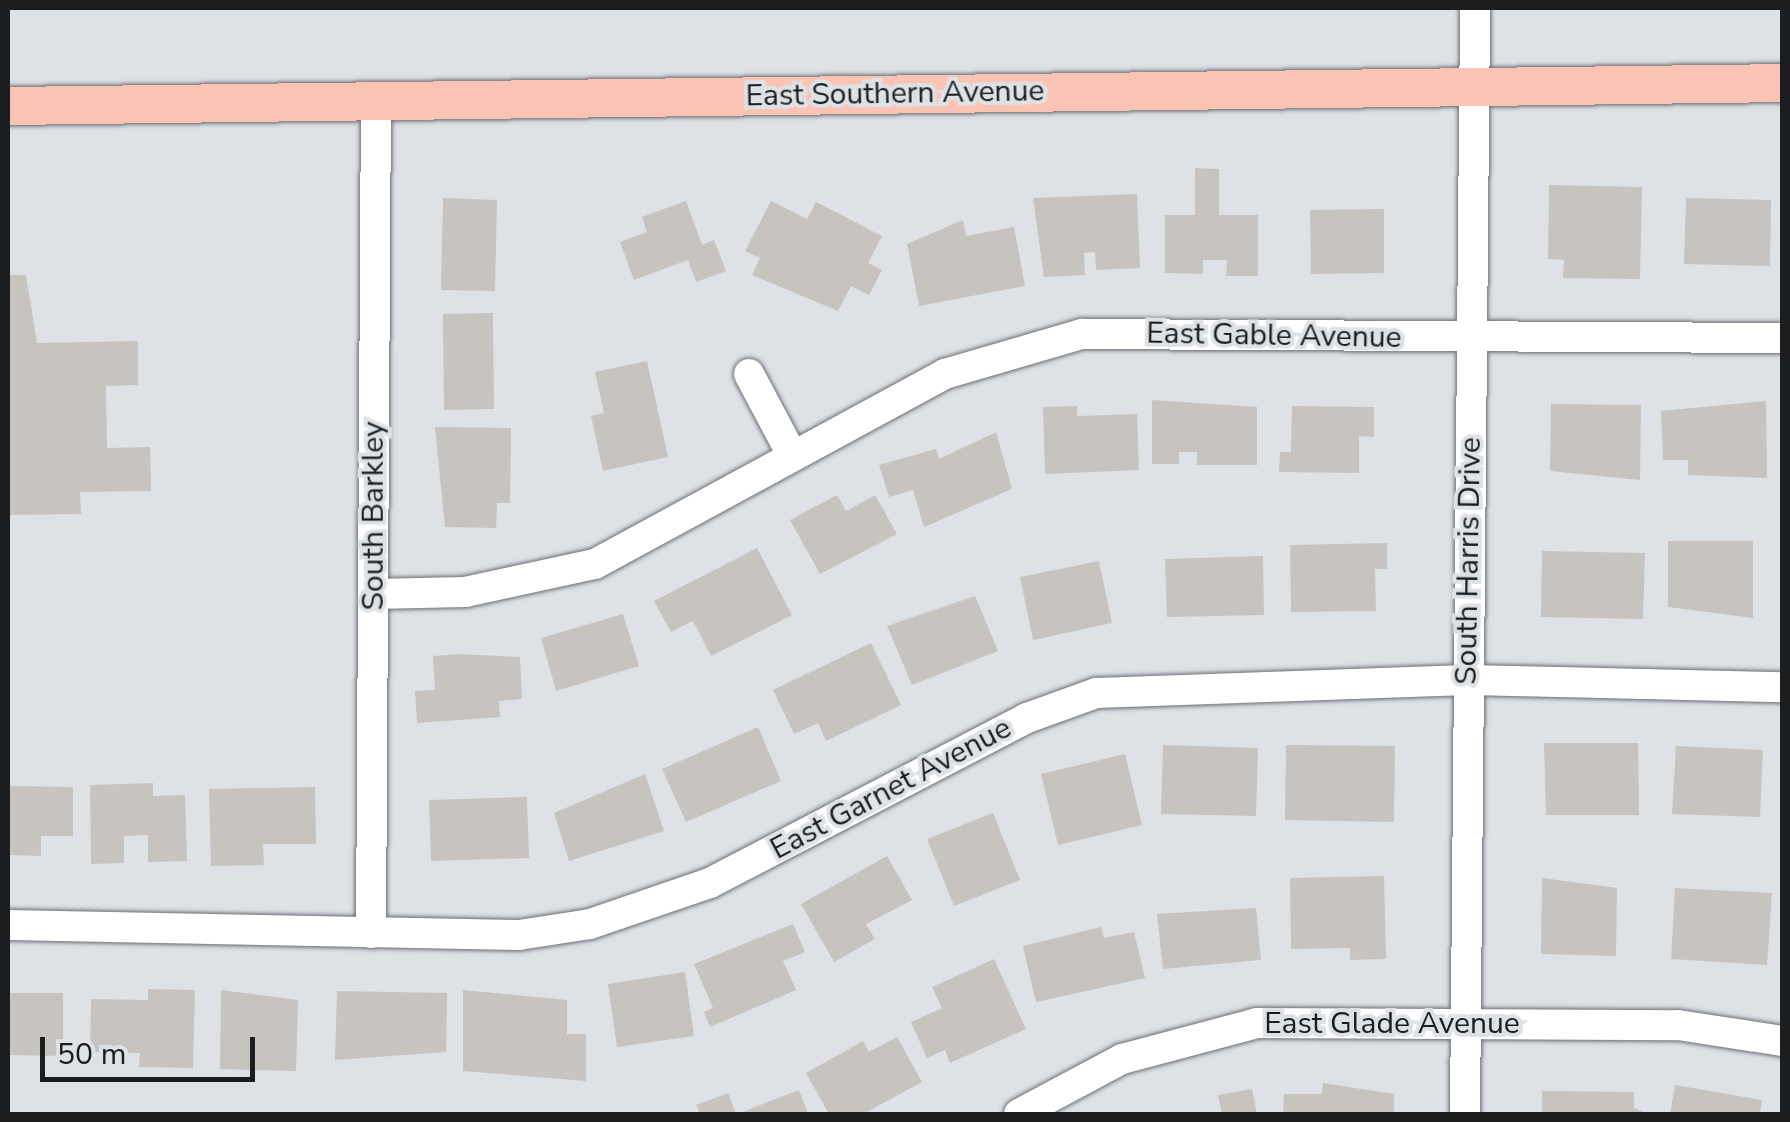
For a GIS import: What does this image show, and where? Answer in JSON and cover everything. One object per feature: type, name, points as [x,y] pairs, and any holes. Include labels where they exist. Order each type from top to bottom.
[{"type":"main road","name":"East Southern Avenue","points":[[8,106],[1782,83]]},
{"type":"street","name":"South Harris Drive","points":[[1464,1114],[1475,8]]},
{"type":"street","name":"South Barkley","points":[[371,932],[376,100]]},
{"type":"street","name":"East Gable Avenue","points":[[373,594],[465,592],[594,564],[945,374],[1082,334],[1782,338]]},
{"type":"street","points":[[749,374],[792,455]]},
{"type":"street","name":"East Garnet Avenue","points":[[8,925],[519,934],[650,907],[1096,692],[1467,680],[1782,688]]},
{"type":"street","name":"East Glade Avenue","points":[[1018,1114],[1122,1059],[1257,1022],[1678,1025],[1782,1041]]},
{"type":"building","points":[[1195,168],[1219,169],[1219,215],[1258,215],[1258,276],[1226,276],[1227,260],[1203,260],[1203,274],[1165,273],[1165,215],[1195,215]]},
{"type":"building","points":[[1549,185],[1642,187],[1640,279],[1563,278],[1564,260],[1548,259]]},
{"type":"building","points":[[1137,194],[1140,268],[1096,270],[1095,252],[1084,253],[1085,275],[1044,277],[1033,198]]},
{"type":"building","points":[[443,198],[497,200],[495,291],[441,290]]},
{"type":"building","points":[[1686,198],[1771,200],[1770,266],[1684,264]]},
{"type":"building","points":[[686,201],[702,245],[714,240],[726,271],[696,282],[688,260],[634,280],[620,242],[647,232],[642,217]]},
{"type":"building","points":[[771,201],[807,219],[816,202],[882,236],[868,263],[882,270],[869,295],[851,286],[838,311],[752,275],[760,258],[745,251]]},
{"type":"building","points":[[1384,209],[1384,273],[1311,274],[1310,210]]},
{"type":"building","points":[[963,220],[966,236],[1014,227],[1025,286],[919,306],[907,244]]},
{"type":"building","points":[[8,275],[26,275],[37,343],[138,341],[138,385],[106,386],[107,448],[150,447],[151,491],[80,492],[81,514],[8,515]]},
{"type":"building","points":[[493,313],[494,409],[444,410],[443,314]]},
{"type":"building","points":[[647,361],[668,457],[603,471],[591,416],[604,413],[595,372]]},
{"type":"building","points":[[1152,400],[1257,407],[1257,465],[1197,465],[1197,452],[1179,452],[1179,464],[1152,464]]},
{"type":"building","points":[[1766,401],[1767,478],[1688,475],[1688,460],[1663,460],[1661,411]]},
{"type":"building","points":[[1551,404],[1641,405],[1640,480],[1550,471]]},
{"type":"building","points":[[1077,406],[1077,416],[1137,414],[1139,470],[1045,474],[1043,407]]},
{"type":"building","points":[[1292,406],[1374,407],[1374,437],[1359,436],[1359,473],[1279,472],[1280,452],[1291,452]]},
{"type":"building","points":[[435,427],[511,428],[510,503],[497,503],[496,528],[445,527]]},
{"type":"building","points":[[996,432],[1012,489],[924,527],[913,490],[889,497],[879,465],[936,449],[939,459]]},
{"type":"building","points":[[837,495],[846,511],[875,495],[897,534],[820,574],[790,520]]},
{"type":"building","points":[[1668,541],[1753,541],[1753,618],[1668,607]]},
{"type":"building","points":[[1387,543],[1387,569],[1375,569],[1376,611],[1291,612],[1290,545]]},
{"type":"building","points":[[757,548],[792,615],[711,656],[693,621],[671,632],[654,601]]},
{"type":"building","points":[[1542,551],[1645,553],[1643,619],[1541,617]]},
{"type":"building","points":[[1263,556],[1264,615],[1167,617],[1165,559]]},
{"type":"building","points":[[1099,561],[1112,623],[1033,640],[1020,577]]},
{"type":"building","points":[[975,596],[998,651],[912,685],[887,626]]},
{"type":"building","points":[[623,614],[639,666],[556,691],[541,638]]},
{"type":"building","points":[[871,643],[901,705],[826,741],[818,723],[794,734],[773,690]]},
{"type":"building","points":[[433,656],[520,657],[522,699],[499,701],[500,717],[417,723],[415,691],[435,690]]},
{"type":"building","points":[[758,727],[781,781],[686,822],[662,769]]},
{"type":"building","points":[[1544,743],[1638,743],[1639,815],[1546,815]]},
{"type":"building","points":[[1163,745],[1258,748],[1256,816],[1161,814]]},
{"type":"building","points":[[1286,745],[1395,746],[1394,822],[1285,820]]},
{"type":"building","points":[[1676,746],[1763,750],[1760,817],[1672,814]]},
{"type":"building","points":[[1125,754],[1142,825],[1058,845],[1041,774]]},
{"type":"building","points":[[645,774],[664,831],[569,861],[554,813]]},
{"type":"building","points":[[153,783],[153,796],[185,795],[187,861],[148,862],[148,835],[124,836],[124,863],[91,864],[90,785]]},
{"type":"building","points":[[8,786],[73,787],[73,836],[41,836],[41,856],[8,855]]},
{"type":"building","points":[[315,787],[316,844],[263,844],[264,865],[211,866],[209,789]]},
{"type":"building","points":[[527,797],[529,858],[431,861],[429,800]]},
{"type":"building","points":[[993,813],[1020,880],[954,906],[927,839]]},
{"type":"building","points":[[887,856],[912,900],[866,924],[875,939],[834,962],[801,904]]},
{"type":"building","points":[[1384,876],[1386,959],[1350,960],[1350,948],[1291,949],[1290,878]]},
{"type":"building","points":[[1542,878],[1617,888],[1616,956],[1541,954]]},
{"type":"building","points":[[1675,888],[1772,893],[1767,965],[1671,959]]},
{"type":"building","points":[[1256,908],[1261,960],[1163,969],[1157,914]]},
{"type":"building","points":[[793,924],[805,952],[783,961],[796,990],[710,1027],[704,1012],[713,1008],[694,964]]},
{"type":"building","points":[[1101,927],[1104,938],[1134,932],[1145,978],[1036,1002],[1023,946]]},
{"type":"building","points":[[994,959],[1026,1029],[950,1063],[945,1050],[927,1058],[911,1022],[942,1008],[932,987]]},
{"type":"building","points":[[685,972],[694,1036],[617,1047],[608,984]]},
{"type":"building","points":[[148,989],[195,990],[193,1068],[139,1067],[140,1053],[90,1052],[91,999],[148,1000]]},
{"type":"building","points":[[221,990],[298,1000],[296,1071],[220,1069]]},
{"type":"building","points":[[463,990],[567,1000],[567,1034],[586,1034],[586,1081],[463,1071]]},
{"type":"building","points":[[337,991],[447,993],[446,1052],[335,1060]]},
{"type":"building","points":[[8,993],[63,993],[63,1056],[8,1055]]},
{"type":"building","points":[[897,1037],[922,1082],[863,1114],[829,1114],[806,1073],[863,1041],[869,1052]]},
{"type":"building","points":[[1323,1083],[1394,1094],[1394,1114],[1283,1114],[1284,1094],[1322,1094]]},
{"type":"building","points":[[1675,1085],[1762,1100],[1760,1114],[1670,1114]]},
{"type":"building","points":[[1252,1089],[1257,1114],[1222,1114],[1218,1095]]},
{"type":"building","points":[[799,1090],[808,1114],[737,1114]]},
{"type":"building","points":[[1542,1091],[1634,1092],[1634,1108],[1648,1114],[1542,1114]]},
{"type":"building","points":[[728,1093],[736,1114],[700,1114],[696,1105]]}]
